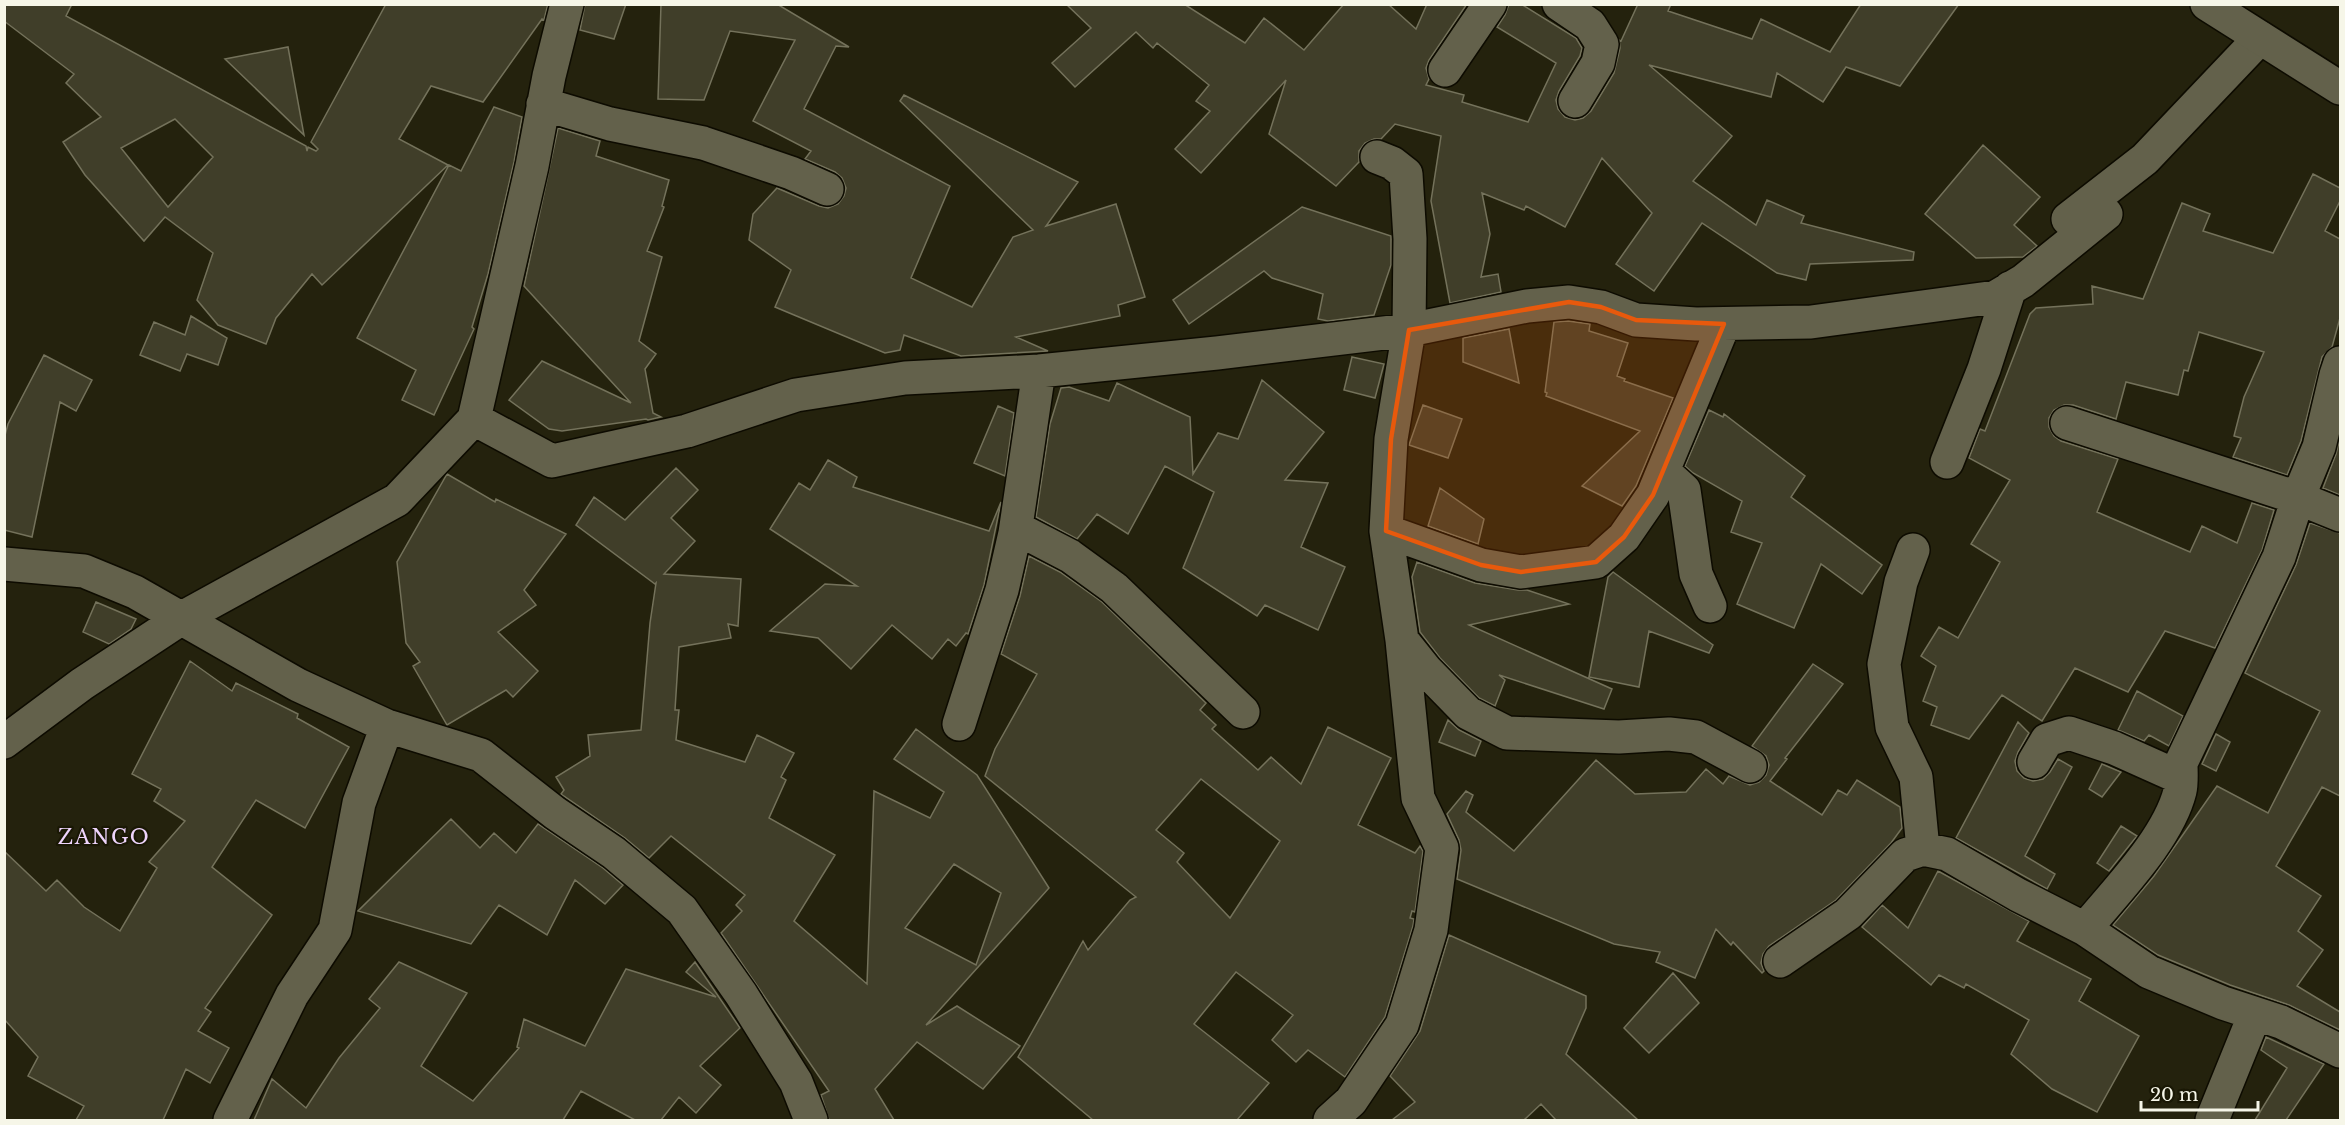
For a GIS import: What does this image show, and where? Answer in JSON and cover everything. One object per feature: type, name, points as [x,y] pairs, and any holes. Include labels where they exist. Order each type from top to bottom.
[{"type":"street","points":[[4,742],[82,684],[182,618],[397,500],[474,419],[567,4]]},
{"type":"street","points":[[1445,70],[1490,4]]},
{"type":"street","points":[[1559,4],[1590,25],[1602,44],[1598,63],[1575,101]]},
{"type":"street","points":[[2208,4],[2340,88]]},
{"type":"street","points":[[2044,237],[2145,159],[2260,38]]},
{"type":"street","points":[[543,104],[610,124],[703,143],[791,173],[827,189]]},
{"type":"street","points":[[1330,1120],[1351,1101],[1402,1025],[1431,930],[1442,848],[1418,798],[1402,640],[1386,531],[1391,440],[1410,330],[1410,239],[1406,174],[1392,163],[1377,157]]},
{"type":"street","points":[[474,419],[552,461],[687,431],[796,395],[905,378],[1039,371],[1410,330],[1527,306],[1569,302],[1601,307],[1636,320],[1696,324],[1810,321],[1996,297],[2023,281],[2106,214]]},
{"type":"street","points":[[1947,462],[1984,369],[2010,288]]},
{"type":"street","points":[[1386,531],[1481,565],[1521,572],[1596,562],[1624,537],[1653,495],[1724,324]]},
{"type":"street","points":[[2085,929],[2139,864],[2172,817],[2181,789],[2181,763],[2279,557],[2298,498],[2319,447],[2340,363]]},
{"type":"street","points":[[959,724],[1002,590],[1016,528],[1039,371]]},
{"type":"street","points":[[2067,423],[2298,498],[2340,515]]},
{"type":"street","points":[[1663,471],[1684,490],[1696,574],[1710,606]]},
{"type":"street","points":[[1016,528],[1070,556],[1114,588],[1243,712]]},
{"type":"street","points":[[1913,550],[1901,582],[1884,664],[1893,728],[1916,777],[1923,849]]},
{"type":"street","points":[[4,564],[84,571],[135,592],[298,685],[387,726],[482,754],[555,813],[614,853],[682,910],[741,994],[796,1082],[811,1120]]},
{"type":"street","points":[[1402,640],[1426,670],[1468,713],[1507,734],[1619,736],[1669,734],[1696,737],[1750,766]]},
{"type":"street","points":[[230,1120],[292,994],[335,930],[359,803],[387,726]]},
{"type":"street","points":[[2034,762],[2047,740],[2069,733],[2114,748],[2181,778]]},
{"type":"street","points":[[1780,961],[1848,914],[1905,855],[1923,849],[1947,854],[2018,895],[2085,929],[2149,972],[2223,1003],[2281,1022],[2340,1051]]},
{"type":"street","points":[[2212,1120],[2255,1014]]},
{"type":"highlighted area","points":[[1569,302],[1601,307],[1636,320],[1724,324],[1653,495],[1624,537],[1596,562],[1521,572],[1481,565],[1386,531],[1391,439],[1409,330]]},
{"type":"building","points":[[4,4],[72,4],[66,16],[306,146],[307,151],[308,147],[316,151],[318,149],[311,142],[386,4],[548,4],[544,20],[542,19],[483,102],[431,86],[399,139],[448,165],[322,285],[312,274],[276,318],[266,344],[218,325],[197,300],[213,253],[165,217],[144,241],[85,175],[63,142],[101,117],[66,83],[74,74],[4,21]],"holes":[[[175,119],[213,157],[168,207],[121,148]]]},
{"type":"building","points":[[585,4],[626,4],[614,39],[580,30]]},
{"type":"building","points":[[661,4],[777,4],[849,47],[836,46],[804,109],[950,186],[911,278],[972,307],[1013,237],[1033,230],[900,101],[904,95],[1078,182],[1046,226],[1116,204],[1145,297],[1118,305],[1120,316],[1016,337],[1048,351],[961,356],[904,335],[900,350],[885,353],[775,307],[791,270],[749,240],[753,214],[777,188],[828,208],[838,204],[846,188],[842,178],[835,172],[805,159],[811,151],[753,121],[795,40],[730,31],[704,100],[658,99]]},
{"type":"building","points":[[1066,4],[1184,4],[1245,43],[1264,18],[1304,50],[1344,4],[1388,4],[1416,29],[1427,4],[1467,4],[1429,60],[1426,68],[1429,79],[1426,85],[1464,95],[1462,102],[1528,122],[1556,63],[1497,27],[1509,4],[1521,4],[1576,38],[1582,48],[1556,100],[1558,109],[1565,117],[1575,120],[1583,118],[1591,111],[1614,73],[1620,48],[1619,40],[1621,41],[1638,4],[1671,4],[1668,11],[1752,39],[1761,19],[1830,52],[1861,4],[1959,4],[1900,86],[1846,67],[1823,102],[1777,73],[1771,97],[1649,65],[1732,136],[1693,181],[1756,225],[1767,200],[1804,216],[1801,223],[1914,252],[1913,260],[1810,264],[1806,280],[1777,273],[1702,223],[1654,291],[1616,264],[1652,213],[1602,158],[1565,227],[1526,206],[1524,210],[1482,193],[1490,234],[1481,277],[1498,274],[1501,292],[1450,303],[1431,201],[1441,136],[1395,124],[1381,139],[1365,143],[1359,151],[1359,162],[1336,186],[1269,134],[1286,80],[1201,173],[1175,149],[1210,111],[1196,101],[1209,85],[1157,43],[1153,48],[1136,32],[1075,87],[1052,63],[1091,28]]},
{"type":"building","points":[[288,47],[304,135],[225,59]]},
{"type":"building","points":[[494,107],[522,117],[514,162],[488,274],[472,327],[474,329],[434,415],[402,400],[416,370],[357,338],[449,165],[461,171]]},
{"type":"building","points":[[558,128],[600,141],[596,156],[669,180],[662,206],[664,207],[647,251],[662,257],[639,341],[656,354],[645,369],[653,413],[661,417],[562,431],[549,429],[509,400],[542,361],[631,403],[524,286]]},
{"type":"building","points":[[1983,145],[2040,197],[2014,225],[2037,246],[2023,257],[1976,258],[1925,214]]},
{"type":"building","points":[[2313,174],[2340,188],[2340,201],[2325,231],[2340,239],[2340,318],[2332,347],[2322,357],[2301,441],[2287,475],[2233,457],[2241,438],[2234,436],[2244,397],[2264,352],[2199,332],[2188,371],[2184,370],[2178,395],[2126,382],[2116,419],[2073,405],[2064,405],[2054,410],[2049,418],[2049,427],[2054,436],[2061,441],[2118,459],[2097,512],[2190,552],[2202,526],[2237,543],[2252,503],[2274,510],[2262,550],[2215,648],[2165,631],[2128,692],[2075,668],[2042,721],[2002,695],[1969,739],[1931,725],[1937,707],[1923,701],[1936,666],[1921,656],[1939,627],[1958,638],[2000,562],[1971,544],[2010,480],[1969,458],[1980,429],[1985,431],[2030,314],[2036,308],[2093,304],[2092,286],[2143,299],[2182,203],[2210,214],[2203,231],[2273,253]]},
{"type":"building","points":[[1302,207],[1391,236],[1391,265],[1374,315],[1328,321],[1318,319],[1323,294],[1272,278],[1264,271],[1189,324],[1173,300]]},
{"type":"building","points":[[191,316],[227,338],[218,365],[187,354],[180,371],[140,355],[154,322],[185,335]]},
{"type":"building","points":[[1554,322],[1590,324],[1589,331],[1628,343],[1617,376],[1625,379],[1624,381],[1673,398],[1636,486],[1622,506],[1582,486],[1640,431],[1546,396]]},
{"type":"building","points":[[1509,329],[1519,383],[1463,362],[1463,338]]},
{"type":"building","points":[[44,355],[92,380],[76,411],[60,402],[32,537],[4,530],[4,439],[8,424]]},
{"type":"building","points":[[1352,357],[1384,364],[1375,398],[1344,390]]},
{"type":"building","points":[[1262,380],[1324,432],[1285,480],[1328,483],[1301,547],[1345,567],[1318,630],[1265,605],[1257,616],[1183,568],[1214,492],[1165,466],[1128,534],[1097,514],[1077,539],[1036,517],[1050,424],[1061,388],[1069,387],[1109,401],[1117,383],[1190,417],[1193,474],[1218,433],[1238,439]]},
{"type":"building","points":[[1423,405],[1462,419],[1448,458],[1409,445]]},
{"type":"building","points":[[998,406],[1014,413],[1005,476],[974,463]]},
{"type":"building","points":[[1709,410],[1723,417],[1724,414],[1805,476],[1791,497],[1882,565],[1862,594],[1821,564],[1794,628],[1737,604],[1762,543],[1731,532],[1742,501],[1685,466]]},
{"type":"building","points":[[2340,438],[2340,495],[2323,488]]},
{"type":"building","points":[[828,460],[857,477],[853,487],[989,531],[1001,502],[984,585],[968,634],[966,633],[956,646],[948,639],[932,659],[892,625],[851,669],[818,638],[770,631],[825,584],[857,586],[770,529],[799,483],[810,490]]},
{"type":"building","points":[[676,468],[698,490],[671,518],[695,541],[664,574],[741,579],[738,626],[728,624],[731,638],[679,647],[675,710],[679,710],[676,740],[745,762],[757,735],[794,753],[781,777],[786,780],[769,818],[835,855],[794,921],[867,984],[874,791],[930,818],[944,792],[894,759],[916,729],[977,775],[1049,888],[926,1025],[957,1006],[1020,1046],[983,1089],[917,1042],[875,1089],[894,1120],[829,1120],[821,1095],[829,1091],[721,933],[742,911],[736,905],[745,895],[671,836],[649,858],[625,838],[561,794],[564,790],[556,777],[590,756],[588,735],[641,730],[650,623],[656,583],[576,525],[594,497],[625,520]],"holes":[[[954,864],[1001,893],[976,965],[905,928]]]},
{"type":"building","points":[[447,474],[495,502],[496,499],[566,534],[524,590],[536,605],[498,632],[538,671],[513,697],[506,690],[447,725],[413,666],[420,662],[406,643],[397,562]]},
{"type":"building","points":[[1440,488],[1484,519],[1478,544],[1428,526]]},
{"type":"building","points":[[2310,523],[2340,533],[2340,796],[2322,787],[2276,866],[2321,896],[2298,931],[2323,950],[2297,986],[2340,1012],[2340,1030],[2289,1005],[2230,985],[2158,955],[2113,925],[2154,876],[2217,786],[2268,813],[2320,711],[2245,673],[2296,565]]},
{"type":"building","points":[[1029,556],[1060,572],[1102,602],[1206,703],[1200,710],[1216,725],[1212,729],[1258,770],[1271,757],[1301,784],[1328,727],[1391,758],[1358,825],[1415,853],[1420,846],[1423,851],[1415,912],[1412,911],[1410,918],[1414,919],[1413,926],[1385,1017],[1345,1077],[1308,1050],[1296,1062],[1272,1040],[1293,1015],[1236,972],[1194,1024],[1269,1083],[1237,1120],[1093,1120],[1018,1057],[1083,941],[1088,950],[1130,900],[1136,897],[985,776],[995,749],[1037,674],[1001,654],[1020,596]],"holes":[[[1201,779],[1280,841],[1230,918],[1177,862],[1184,853],[1156,830]]]},
{"type":"building","points":[[1417,562],[1475,583],[1527,590],[1569,604],[1469,625],[1612,689],[1604,709],[1499,675],[1505,680],[1495,706],[1479,698],[1440,658],[1420,632],[1412,577]]},
{"type":"building","points":[[1613,572],[1713,645],[1709,653],[1649,631],[1639,687],[1589,677],[1608,577]]},
{"type":"building","points":[[96,602],[136,619],[131,629],[109,644],[83,632]]},
{"type":"building","points":[[190,661],[232,691],[236,683],[298,714],[297,718],[349,747],[305,828],[256,800],[212,867],[272,915],[205,1008],[211,1012],[198,1031],[229,1048],[210,1083],[186,1069],[163,1120],[76,1120],[84,1106],[28,1076],[38,1057],[4,1019],[4,851],[46,891],[57,880],[84,907],[120,931],[157,868],[149,862],[185,821],[154,801],[161,789],[132,774]]},
{"type":"building","points":[[1813,664],[1843,684],[1785,758],[1787,759],[1770,781],[1822,815],[1838,790],[1847,795],[1857,780],[1900,807],[1902,828],[1891,843],[1836,900],[1769,946],[1763,954],[1761,963],[1764,971],[1762,973],[1733,942],[1731,945],[1716,929],[1695,978],[1656,962],[1660,952],[1614,944],[1457,879],[1461,850],[1447,814],[1466,791],[1473,795],[1466,812],[1514,851],[1596,760],[1635,794],[1686,792],[1706,769],[1723,784],[1729,776],[1750,785],[1759,782],[1766,775],[1769,765],[1766,756],[1752,746]]},
{"type":"building","points":[[2137,691],[2183,716],[2169,746],[2149,735],[2144,741],[2118,730]]},
{"type":"building","points":[[1448,720],[1459,730],[1481,741],[1475,756],[1439,742]]},
{"type":"building","points":[[2018,722],[2029,733],[2015,761],[2017,771],[2024,778],[2033,781],[2043,779],[2058,759],[2072,767],[2025,856],[2055,874],[2047,889],[1956,838]]},
{"type":"building","points":[[2216,734],[2230,742],[2216,771],[2202,764]]},
{"type":"building","points":[[2102,764],[2121,772],[2102,797],[2089,789]]},
{"type":"building","points":[[451,819],[480,848],[494,833],[516,853],[538,824],[603,868],[623,885],[605,904],[575,880],[547,935],[499,905],[471,944],[358,911]]},
{"type":"building","points":[[2121,826],[2137,836],[2109,871],[2097,863]]},
{"type":"building","points":[[1938,871],[2029,921],[2017,941],[2091,979],[2079,1001],[2139,1036],[2097,1112],[2052,1089],[2011,1054],[2029,1020],[1966,984],[1964,988],[1939,975],[1931,985],[1862,927],[1882,905],[1908,928]]},
{"type":"building","points":[[1449,935],[1586,996],[1586,1008],[1566,1054],[1638,1120],[1556,1120],[1541,1104],[1524,1120],[1392,1120],[1415,1102],[1390,1076],[1420,1031]]},
{"type":"building","points":[[399,962],[467,993],[421,1066],[473,1101],[519,1048],[517,1047],[524,1019],[585,1046],[626,969],[716,997],[686,972],[695,962],[740,1028],[700,1066],[721,1085],[696,1113],[679,1097],[661,1120],[635,1120],[581,1091],[563,1120],[254,1120],[272,1079],[306,1108],[339,1058],[380,1008],[369,999]]},
{"type":"building","points":[[1673,973],[1699,1003],[1649,1053],[1624,1028]]},
{"type":"building","points":[[2266,1037],[2324,1064],[2286,1120],[2255,1120],[2287,1068],[2261,1050]]},
{"type":"district","name":"ZANGO","points":[[104,837]]}]
